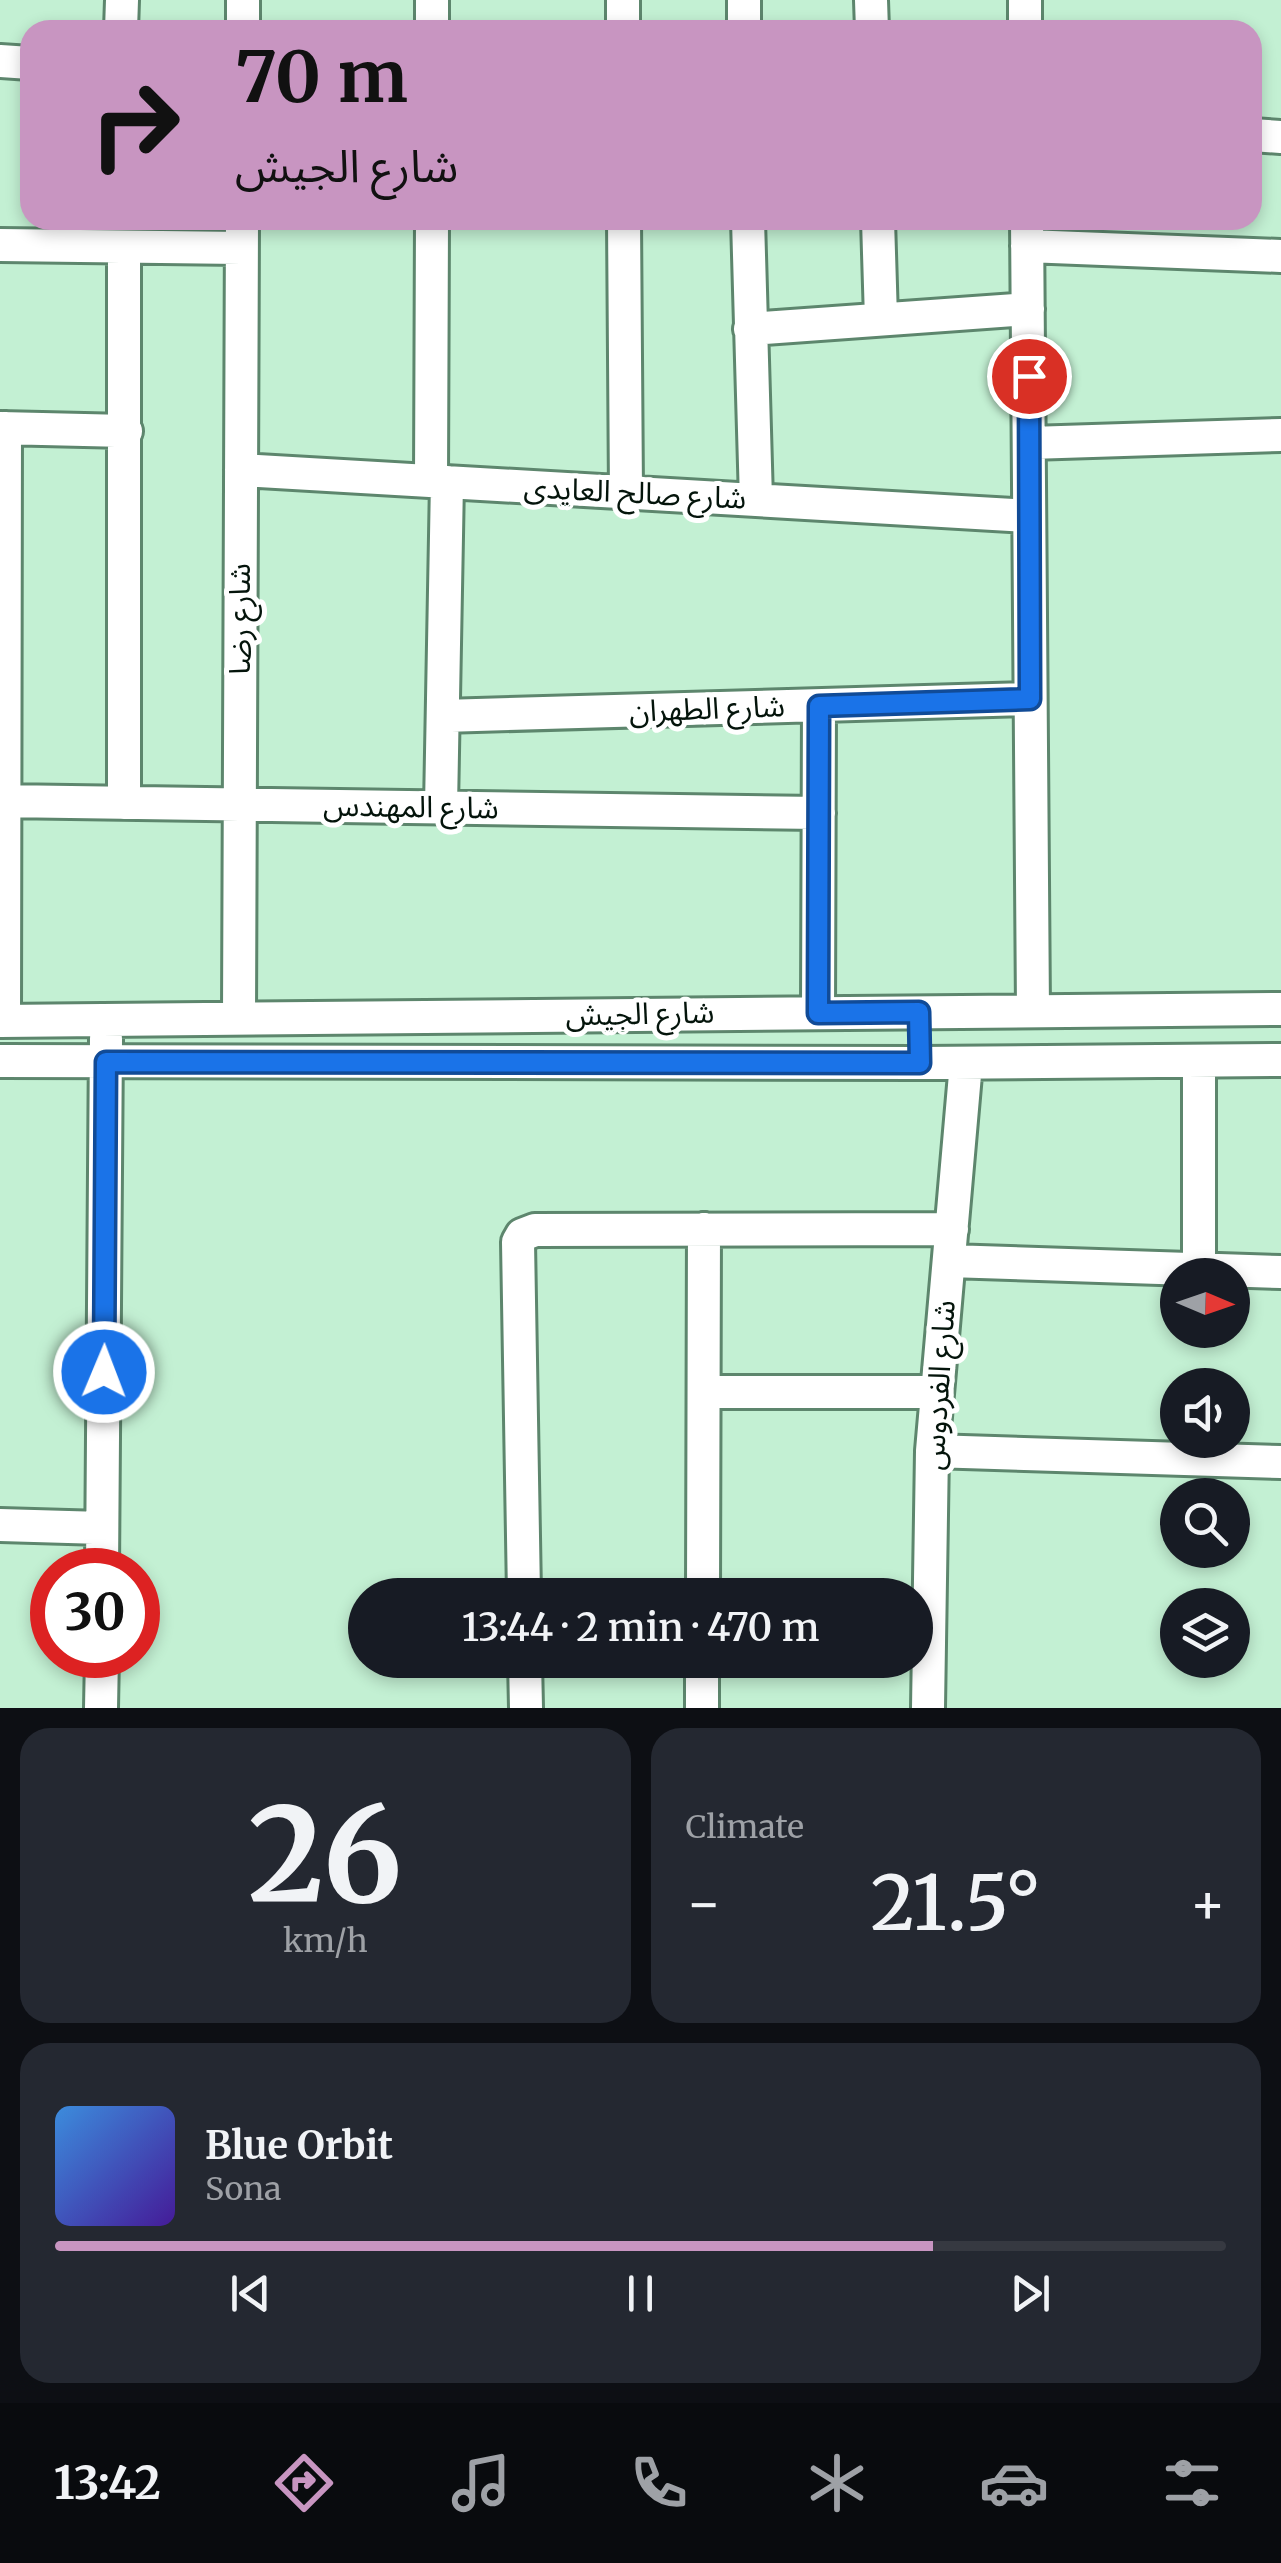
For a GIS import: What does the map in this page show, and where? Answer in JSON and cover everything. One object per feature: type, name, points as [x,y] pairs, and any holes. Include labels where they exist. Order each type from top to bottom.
[{"type":"street","points":[[432,230],[443,716],[441,807]]},
{"type":"street","points":[[624,230],[626,492]]},
{"type":"street","points":[[748,230],[756,500]]},
{"type":"street","points":[[878,230],[881,320]]},
{"type":"street","points":[[1033,1011],[1027,233],[1281,256]]},
{"type":"street","points":[[0,246],[124,246],[242,234]]},
{"type":"street","name":"شارع رضا","points":[[239,1018],[242,234]]},
{"type":"street","points":[[124,246],[124,802]]},
{"type":"street","points":[[750,329],[1028,309]]},
{"type":"street","points":[[2,1021],[2,428],[126,431]]},
{"type":"street","points":[[1030,443],[1281,435]]},
{"type":"street","name":"شارع صالح العايدى","points":[[241,470],[1029,516]]},
{"type":"street","name":"شارع الطهران","points":[[443,716],[1030,699]]},
{"type":"street","points":[[818,1013],[819,706]]},
{"type":"street","name":"شارع المهندس","points":[[4,801],[819,813]]},
{"type":"street","name":"شارع الجيش","points":[[2,1021],[1281,1009]]},
{"type":"street","points":[[919,1012],[920,1063]]},
{"type":"street","points":[[102,1548],[106,1020]]},
{"type":"street","name":"شارع الجيش","points":[[0,1061],[1281,1060]]},
{"type":"street","points":[[1199,1061],[1199,1258]]},
{"type":"street","name":"شارع الفردوس","points":[[928,1708],[932,1450],[966,1062]]},
{"type":"street","points":[[524,1578],[518,1242],[527,1231],[704,1229],[951,1245],[1160,1266]]},
{"type":"street","points":[[703,1578],[704,1229]]},
{"type":"street","points":[[1250,1271],[1281,1272]]},
{"type":"street","points":[[704,1392],[937,1392]]},
{"type":"street","points":[[932,1450],[1281,1462]]},
{"type":"street","points":[[0,1525],[102,1528]]},
{"type":"street","points":[[102,1678],[102,1708]]},
{"type":"street","points":[[525,1678],[526,1708]]},
{"type":"street","points":[[702,1678],[702,1708]]},
{"type":"route","points":[[104,1372],[106,1062],[920,1063],[919,1012],[818,1013],[819,706],[1030,699],[1029,376]]}]
